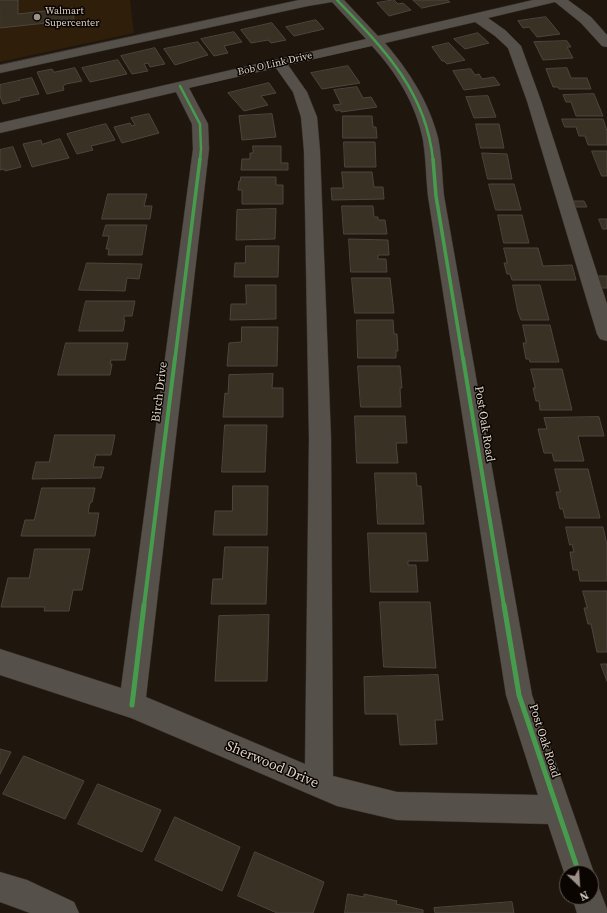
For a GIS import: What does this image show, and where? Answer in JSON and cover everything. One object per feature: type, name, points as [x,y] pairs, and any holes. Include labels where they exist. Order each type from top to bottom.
[{"type":"street","points":[[0,69],[308,2],[327,0]]},
{"type":"street","name":"Post Oak Road","points":[[337,0],[376,40],[402,72],[420,106],[430,138],[436,196],[518,695],[576,865]]},
{"type":"street","name":"Bob O Link Drive","points":[[0,128],[550,0]]},
{"type":"street","points":[[560,0],[586,20],[606,39]]},
{"type":"street","points":[[477,17],[500,33],[514,46],[534,101],[607,334]]},
{"type":"street","points":[[279,63],[300,92],[309,117],[312,150],[320,438],[319,785]]},
{"type":"street","name":"Birch Drive","points":[[132,705],[201,149],[200,124],[180,86]]},
{"type":"street","name":"Sherwood Drive","points":[[0,662],[132,705],[337,792],[397,806],[557,810]]},
{"type":"street","points":[[0,887],[26,895],[63,913]]},
{"type":"shaded area","points":[[0,0],[130,0],[134,33],[0,62]]},
{"type":"building","name":"Walmart Supercenter","points":[[0,0],[18,0],[18,14],[73,8],[74,20],[0,28]]},
{"type":"building","points":[[394,0],[398,4],[403,3],[411,10],[389,16],[377,3]]},
{"type":"building","points":[[413,0],[447,0],[450,2],[422,8]]},
{"type":"building","points":[[546,17],[560,34],[537,37],[529,27],[523,28],[518,21]]},
{"type":"building","points":[[316,20],[324,29],[294,36],[286,27]]},
{"type":"building","points":[[272,23],[286,40],[271,43],[268,40],[251,43],[241,30]]},
{"type":"building","points":[[234,32],[242,42],[224,46],[228,53],[214,56],[201,39]]},
{"type":"building","points":[[478,33],[489,43],[465,49],[454,39]]},
{"type":"building","points":[[567,41],[571,47],[567,47],[573,58],[543,60],[534,42]]},
{"type":"building","points":[[198,42],[208,55],[175,65],[164,49]]},
{"type":"building","points":[[449,43],[465,60],[447,64],[442,61],[432,47]]},
{"type":"building","points":[[155,48],[165,64],[150,67],[148,63],[144,64],[148,71],[132,74],[121,56]]},
{"type":"building","points":[[118,60],[127,74],[90,82],[82,68]]},
{"type":"building","points":[[348,66],[360,83],[322,89],[311,73]]},
{"type":"building","points":[[75,68],[82,81],[66,84],[63,86],[64,90],[47,94],[37,72],[52,69],[54,72]]},
{"type":"building","points":[[567,68],[571,78],[587,78],[591,89],[559,89],[558,87],[553,87],[546,69]]},
{"type":"building","points":[[471,69],[475,75],[479,74],[482,79],[494,77],[500,85],[464,90],[453,71]]},
{"type":"building","points":[[32,78],[39,94],[19,98],[20,100],[3,104],[0,96],[0,85]]},
{"type":"building","points":[[269,83],[276,93],[261,96],[268,105],[244,111],[228,93]]},
{"type":"building","points":[[357,87],[363,98],[371,97],[377,107],[341,112],[340,110],[336,111],[333,105],[341,104],[334,90]]},
{"type":"building","points":[[594,94],[603,116],[576,116],[571,102],[566,102],[563,95]]},
{"type":"building","points":[[488,96],[496,117],[474,118],[466,97]]},
{"type":"building","points":[[149,114],[159,133],[122,143],[114,127],[130,123],[132,126],[135,125],[131,118]]},
{"type":"building","points":[[272,114],[276,137],[242,140],[239,116]]},
{"type":"building","points":[[343,116],[372,116],[373,127],[376,127],[377,138],[343,138]]},
{"type":"building","points":[[562,119],[603,119],[607,131],[607,145],[588,145],[585,136],[579,136],[576,127],[565,127]]},
{"type":"building","points":[[106,124],[115,140],[91,146],[93,150],[77,154],[67,134]]},
{"type":"building","points":[[476,124],[499,124],[504,148],[481,148]]},
{"type":"building","points":[[60,139],[69,158],[32,167],[23,144],[41,140],[42,144]]},
{"type":"building","points":[[344,142],[375,142],[376,167],[345,167]]},
{"type":"building","points":[[253,146],[281,146],[281,163],[288,163],[288,170],[241,170],[242,159],[250,159],[250,153],[253,153]]},
{"type":"building","points":[[13,147],[21,167],[5,171],[4,169],[0,170],[0,150]]},
{"type":"building","points":[[592,151],[607,151],[607,176],[602,176]]},
{"type":"building","points":[[482,153],[507,154],[512,179],[488,179]]},
{"type":"building","points":[[342,172],[372,172],[374,187],[383,187],[384,199],[332,200],[331,188],[343,188]]},
{"type":"building","points":[[241,177],[276,177],[276,185],[283,185],[283,204],[242,204],[242,190],[238,190]]},
{"type":"building","points":[[489,184],[514,184],[521,210],[496,210]]},
{"type":"building","points":[[108,194],[147,194],[144,206],[152,206],[150,219],[102,219]]},
{"type":"building","points":[[574,201],[584,201],[587,207],[576,207]]},
{"type":"building","points":[[342,206],[373,206],[374,217],[378,217],[378,220],[385,220],[387,234],[344,234]]},
{"type":"building","points":[[276,209],[275,239],[236,240],[237,210]]},
{"type":"building","points":[[498,215],[522,215],[529,243],[504,243]]},
{"type":"building","points":[[599,219],[607,219],[607,229],[603,229]]},
{"type":"building","points":[[106,225],[147,225],[142,255],[108,255],[109,249],[106,249],[109,236],[103,236]]},
{"type":"building","points":[[349,239],[388,240],[389,255],[378,255],[378,259],[386,259],[387,272],[351,272]]},
{"type":"building","points":[[246,246],[279,246],[278,277],[234,277],[235,263],[245,263]]},
{"type":"building","points":[[504,248],[538,248],[543,266],[572,265],[576,280],[512,280],[510,274],[507,274],[504,263],[507,263]]},
{"type":"building","points":[[87,263],[142,264],[139,279],[127,278],[125,291],[79,290]]},
{"type":"building","points":[[596,276],[607,276],[607,288],[600,288]]},
{"type":"building","points":[[352,278],[390,278],[394,313],[355,313]]},
{"type":"building","points":[[246,285],[276,285],[276,319],[230,320],[231,304],[246,304]]},
{"type":"building","points":[[513,285],[540,285],[549,320],[521,320]]},
{"type":"building","points":[[86,301],[135,301],[132,316],[124,316],[125,320],[123,331],[79,331]]},
{"type":"building","points":[[357,320],[393,320],[394,334],[397,334],[398,351],[396,351],[396,358],[358,358]]},
{"type":"building","points":[[523,325],[550,325],[559,362],[530,362],[529,359],[526,359],[523,343],[526,343]]},
{"type":"building","points":[[242,327],[278,327],[277,366],[227,366],[229,343],[241,342]]},
{"type":"building","points":[[66,343],[128,343],[125,360],[111,360],[110,364],[112,364],[110,375],[58,375]]},
{"type":"building","points":[[358,366],[400,366],[402,388],[400,388],[401,407],[361,407]]},
{"type":"building","points":[[531,369],[562,369],[572,410],[540,410],[539,401],[536,401],[533,388],[535,388]]},
{"type":"building","points":[[273,374],[272,388],[283,388],[283,417],[223,417],[225,393],[228,394],[229,375]]},
{"type":"building","points":[[355,416],[405,416],[407,443],[396,443],[398,463],[357,463]]},
{"type":"building","points":[[599,417],[604,436],[578,436],[584,461],[554,461],[552,453],[544,453],[538,429],[547,429],[544,418]]},
{"type":"building","points":[[225,425],[267,425],[265,472],[222,472]]},
{"type":"building","points":[[55,435],[115,435],[111,455],[96,455],[93,467],[104,467],[101,478],[32,479],[36,462],[49,462]]},
{"type":"building","points":[[555,469],[588,469],[600,518],[565,518],[563,509],[560,509],[556,492],[560,492]]},
{"type":"building","points":[[375,473],[416,473],[417,486],[421,486],[424,524],[378,524]]},
{"type":"building","points":[[233,486],[268,486],[267,535],[213,535],[215,511],[232,511]]},
{"type":"building","points":[[42,488],[95,488],[88,513],[99,513],[95,536],[21,536],[25,520],[34,520]]},
{"type":"building","points":[[566,527],[603,527],[607,545],[607,581],[580,581],[578,570],[573,570],[570,552],[574,552],[572,544],[570,545]]},
{"type":"building","points":[[368,533],[426,533],[428,561],[408,561],[408,565],[416,565],[418,592],[371,592]]},
{"type":"building","points":[[225,547],[268,547],[266,604],[211,604],[213,579],[222,579]]},
{"type":"building","points":[[35,549],[90,549],[82,590],[73,590],[69,611],[44,611],[45,607],[1,607],[8,578],[29,578]]},
{"type":"building","points":[[583,591],[607,591],[607,652],[597,652],[591,624],[588,624],[584,608],[587,608]]},
{"type":"building","points":[[380,602],[430,602],[436,668],[384,667]]},
{"type":"building","points":[[269,615],[267,681],[215,681],[219,616]]},
{"type":"building","points":[[601,664],[607,664],[607,681]]},
{"type":"building","points":[[438,675],[443,720],[435,720],[437,744],[400,745],[397,714],[365,714],[364,677]]},
{"type":"building","points":[[0,749],[11,752],[0,774]]},
{"type":"building","points":[[24,756],[84,781],[65,819],[3,794]]},
{"type":"building","points":[[98,784],[161,810],[142,852],[78,824]]},
{"type":"building","points":[[175,817],[240,847],[222,891],[155,860]]},
{"type":"building","points":[[255,852],[324,882],[313,913],[277,913],[238,896]]},
{"type":"building","points":[[348,894],[364,897],[364,894],[397,901],[396,904],[423,910],[423,913],[345,913]]},
{"type":"building","points":[[512,902],[514,913],[435,913],[434,908]]},
{"type":"cycle path","points":[[337,0],[381,47],[405,79],[416,97],[430,138],[436,196],[519,695],[576,865]]},
{"type":"cycle path","points":[[132,705],[201,149],[200,124],[180,86]]},
{"type":"place","name":"Walmart Supercenter","points":[[37,17]]}]
